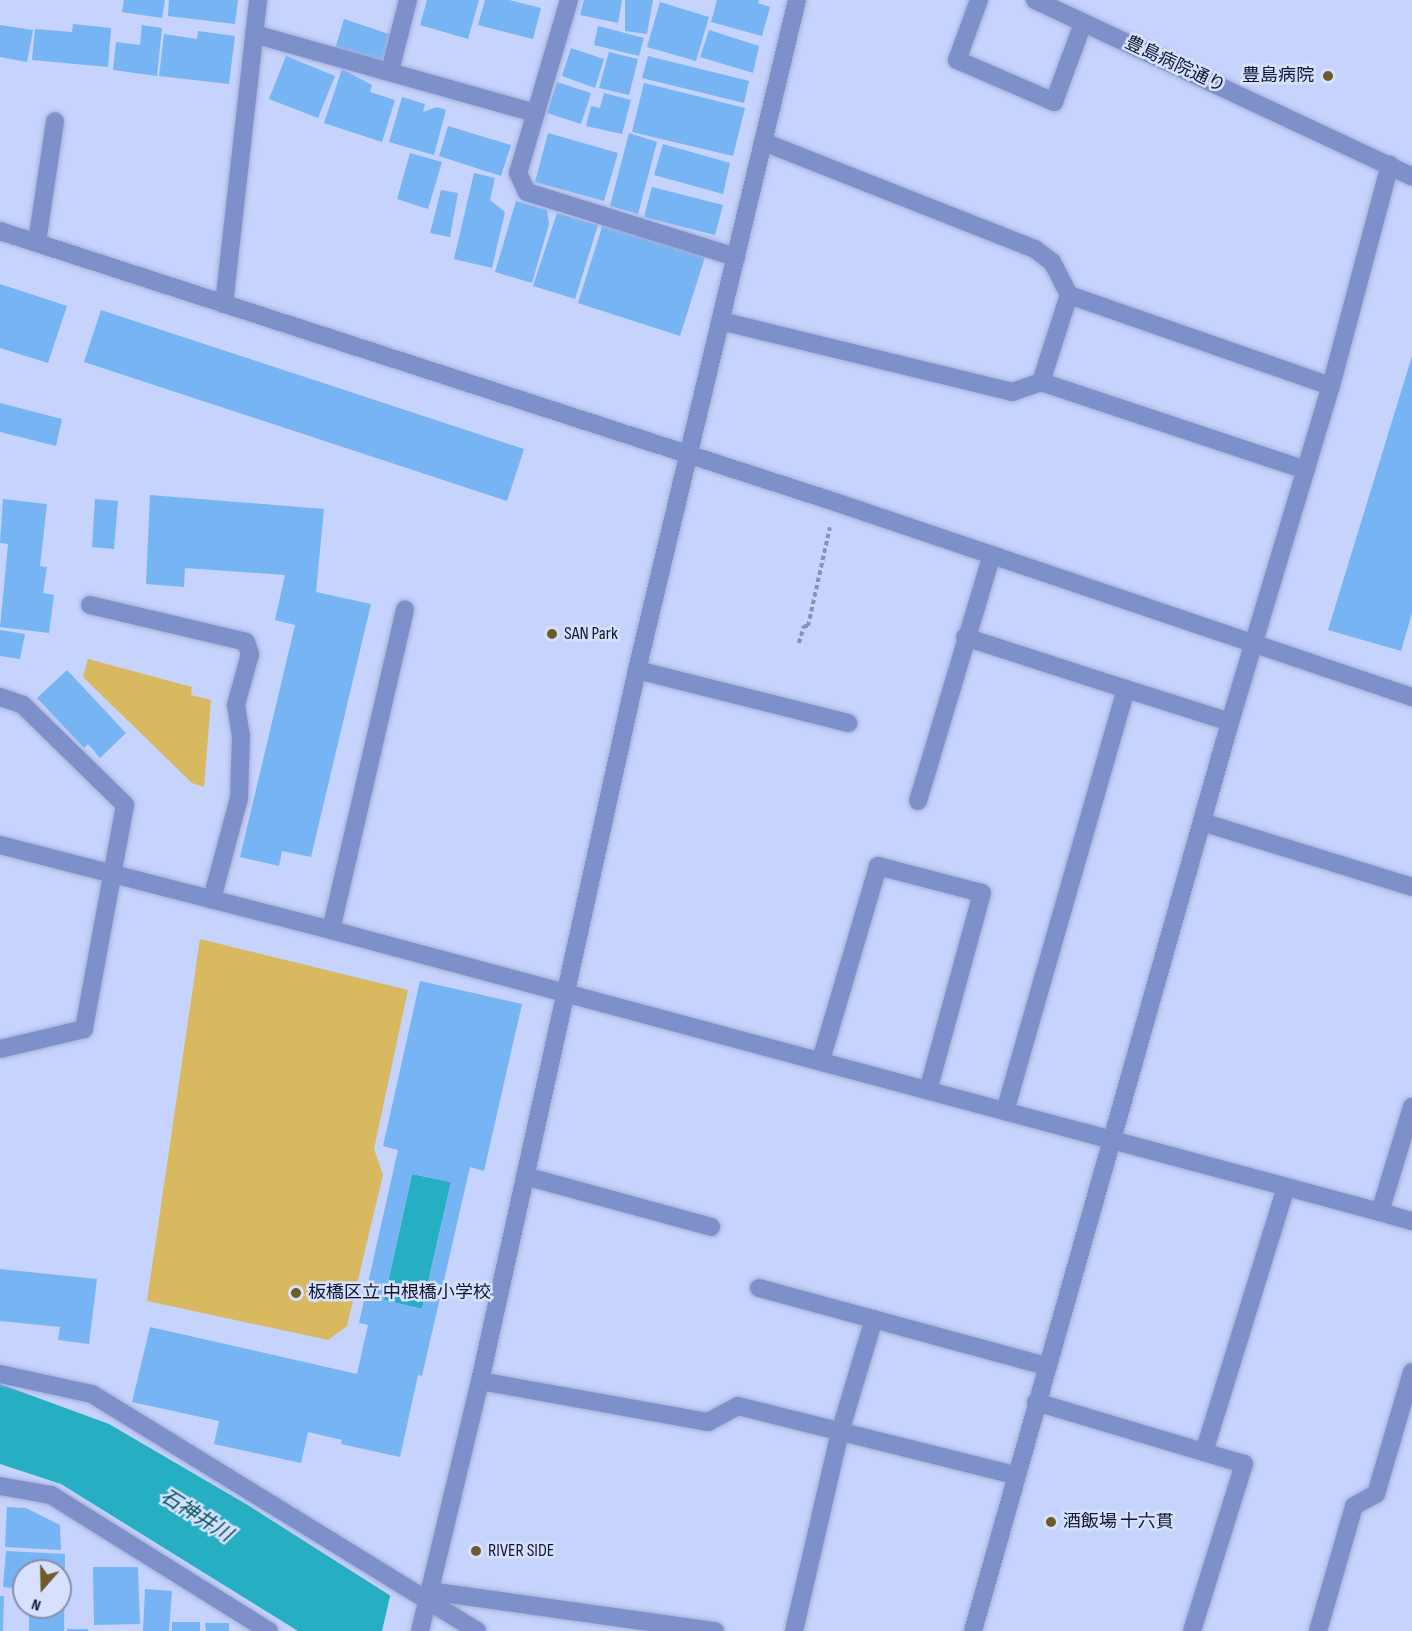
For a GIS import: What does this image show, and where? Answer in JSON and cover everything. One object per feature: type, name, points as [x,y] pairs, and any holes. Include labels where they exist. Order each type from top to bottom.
[{"type":"street","points":[[224,304],[258,0]]},
{"type":"street","points":[[390,71],[408,0]]},
{"type":"street","points":[[569,0],[518,172],[527,192],[736,257]]},
{"type":"street","points":[[420,1631],[480,1381],[637,670],[691,457],[797,0]]},
{"type":"street","points":[[979,0],[957,60],[1054,102],[1083,23]]},
{"type":"street","name":"豊島病院通り","points":[[1035,0],[1412,177]]},
{"type":"street","points":[[254,34],[535,113]]},
{"type":"street","points":[[37,242],[55,121]]},
{"type":"street","points":[[763,142],[1035,249],[1052,262],[1069,295],[1331,386]]},
{"type":"street","points":[[973,1631],[1015,1475],[1230,722],[1331,386],[1390,165]]},
{"type":"street","points":[[0,231],[835,502],[1412,697]]},
{"type":"street","points":[[1041,382],[1069,295]]},
{"type":"street","points":[[721,321],[1012,392],[1041,382],[1306,470]]},
{"type":"street","points":[[918,801],[965,637],[992,555]]},
{"type":"street","points":[[90,605],[246,642],[250,654],[236,705],[241,735],[239,798],[212,899]]},
{"type":"street","points":[[331,930],[405,609]]},
{"type":"street","points":[[965,637],[1230,722]]},
{"type":"street","points":[[637,670],[848,723]]},
{"type":"street","points":[[1005,1111],[1126,689]]},
{"type":"street","points":[[0,697],[23,705],[125,805],[110,872],[84,1029],[0,1049]]},
{"type":"street","points":[[1202,822],[1412,887]]},
{"type":"street","points":[[0,845],[821,1060],[1412,1221]]},
{"type":"street","points":[[821,1060],[878,866],[982,893],[928,1090]]},
{"type":"street","points":[[1380,1212],[1412,1107]]},
{"type":"street","points":[[525,1176],[711,1227]]},
{"type":"street","points":[[1204,1452],[1286,1187]]},
{"type":"street","points":[[759,1288],[1047,1366]]},
{"type":"street","points":[[794,1631],[840,1432],[874,1319]]},
{"type":"street","points":[[1318,1631],[1354,1506],[1376,1494],[1412,1372]]},
{"type":"street","points":[[0,1374],[92,1394],[477,1631]]},
{"type":"street","points":[[480,1381],[708,1422],[738,1406],[1015,1475]]},
{"type":"street","points":[[1036,1402],[1244,1464],[1192,1631]]},
{"type":"street","points":[[0,1486],[51,1495],[269,1631]]},
{"type":"street","points":[[427,1599],[715,1631]]},
{"type":"path","points":[[799,644],[804,626],[808,626],[835,502]]},
{"type":"shaded area","points":[[88,659],[192,687],[191,695],[211,700],[204,787],[192,783],[83,677]]},
{"type":"shaded area","points":[[200,939],[408,990],[374,1149],[383,1175],[347,1326],[328,1340],[147,1301]]},
{"type":"water","points":[[412,1174],[451,1182],[422,1309],[384,1300]]},
{"type":"water","name":"石神井川","points":[[0,1384],[109,1424],[246,1504],[446,1631],[298,1631],[61,1484],[0,1464]]},
{"type":"pier","points":[[391,1592],[448,1628],[449,1631],[382,1631]]},
{"type":"building","points":[[124,0],[165,0],[162,18],[122,12]]},
{"type":"building","points":[[169,0],[238,0],[235,24],[168,16]]},
{"type":"building","points":[[427,0],[479,0],[468,39],[420,25]]},
{"type":"building","points":[[485,0],[509,0],[541,8],[533,39],[478,25]]},
{"type":"building","points":[[584,0],[622,0],[618,23],[580,15]]},
{"type":"building","points":[[625,0],[653,0],[647,34],[625,31]]},
{"type":"building","points":[[717,0],[759,0],[758,3],[770,7],[762,36],[711,22]]},
{"type":"building","points":[[660,2],[709,17],[696,61],[647,47]]},
{"type":"building","points":[[344,19],[392,35],[382,62],[335,49]]},
{"type":"building","points":[[73,24],[111,28],[108,67],[32,60],[35,29],[72,32]]},
{"type":"building","points":[[0,25],[33,30],[27,62],[0,57]]},
{"type":"building","points":[[142,25],[162,28],[157,76],[113,70],[116,42],[140,45]]},
{"type":"building","points":[[598,26],[644,38],[639,56],[594,45]]},
{"type":"building","points":[[709,30],[759,46],[753,73],[700,57]]},
{"type":"building","points":[[198,31],[235,36],[229,84],[159,76],[164,34],[197,39]]},
{"type":"building","points":[[571,48],[604,59],[595,88],[562,76]]},
{"type":"building","points":[[609,52],[638,59],[629,95],[599,88]]},
{"type":"building","points":[[286,56],[335,76],[318,118],[269,99]]},
{"type":"building","points":[[648,56],[749,81],[744,103],[642,78]]},
{"type":"building","points":[[342,69],[372,85],[370,92],[395,100],[382,142],[324,123]]},
{"type":"building","points":[[557,82],[591,93],[581,124],[547,113]]},
{"type":"building","points":[[644,83],[745,108],[733,156],[632,132]]},
{"type":"building","points":[[604,93],[631,100],[622,134],[586,126],[591,106],[600,108]]},
{"type":"building","points":[[402,97],[425,104],[423,112],[437,107],[446,110],[434,155],[389,142]]},
{"type":"building","points":[[448,126],[511,145],[501,176],[439,156]]},
{"type":"building","points":[[548,133],[618,153],[604,201],[535,182]]},
{"type":"building","points":[[629,133],[657,142],[638,214],[610,206]]},
{"type":"building","points":[[663,144],[730,163],[723,194],[654,175]]},
{"type":"building","points":[[410,153],[442,162],[428,209],[397,199]]},
{"type":"building","points":[[474,173],[495,178],[490,200],[505,212],[492,268],[454,259]]},
{"type":"building","points":[[652,187],[723,205],[715,235],[644,217]]},
{"type":"building","points":[[441,190],[458,193],[450,237],[430,233]]},
{"type":"building","points":[[516,201],[547,210],[549,224],[532,283],[495,272]]},
{"type":"building","points":[[557,213],[598,225],[575,299],[533,286]]},
{"type":"building","points":[[603,224],[705,257],[680,336],[578,303]]},
{"type":"building","points":[[0,284],[67,306],[48,363],[0,348]]},
{"type":"building","points":[[101,310],[524,449],[507,501],[84,362]]},
{"type":"building","points":[[1412,356],[1412,613],[1401,651],[1328,630]]},
{"type":"building","points":[[0,403],[62,419],[56,446],[0,432]]},
{"type":"building","points":[[150,495],[324,509],[316,592],[371,604],[311,857],[282,851],[279,866],[240,857],[295,625],[275,620],[285,575],[185,568],[184,587],[146,584]]},
{"type":"building","points":[[3,499],[47,504],[40,566],[47,567],[43,593],[54,595],[49,633],[0,627],[8,544],[0,543]]},
{"type":"building","points":[[95,499],[118,501],[114,549],[92,547]]},
{"type":"building","points":[[0,630],[25,634],[20,659],[0,656]]},
{"type":"building","points":[[67,670],[126,733],[100,758],[88,744],[84,748],[37,698]]},
{"type":"building","points":[[420,981],[522,1004],[484,1171],[470,1167],[422,1376],[418,1375],[400,1457],[341,1444],[342,1440],[308,1432],[301,1463],[214,1444],[219,1421],[132,1402],[150,1327],[357,1374],[368,1325],[359,1323],[398,1150],[383,1146]],"holes":[[[412,1174],[451,1182],[422,1309],[384,1300]]]},
{"type":"building","points":[[0,1269],[97,1279],[89,1344],[58,1340],[60,1327],[0,1321]]},
{"type":"building","points":[[7,1507],[26,1508],[60,1525],[61,1550],[5,1547]]},
{"type":"building","points":[[6,1551],[65,1554],[65,1559],[12,1559],[12,1588],[3,1587]]},
{"type":"building","points":[[93,1567],[138,1567],[140,1624],[94,1625]]},
{"type":"building","points":[[145,1589],[172,1591],[169,1631],[143,1631]]},
{"type":"building","points":[[0,1596],[4,1596],[3,1631],[0,1631]]},
{"type":"building","points":[[29,1619],[64,1619],[64,1631],[29,1631]]},
{"type":"building","points":[[172,1622],[200,1622],[200,1631],[172,1631]]},
{"type":"building","points":[[205,1623],[229,1623],[229,1631],[206,1631]]},
{"type":"building","points":[[67,1629],[88,1629],[88,1631],[67,1631]]},
{"type":"place","name":"豊島病院","points":[[1328,76]]},
{"type":"place","name":"SAN Park","points":[[552,634]]},
{"type":"place","name":"板橋区立 中根橋小学校","points":[[296,1293]]},
{"type":"place","name":"酒飯場 十六貫","points":[[1051,1522]]},
{"type":"place","name":"RIVER SIDE","points":[[476,1551]]}]
